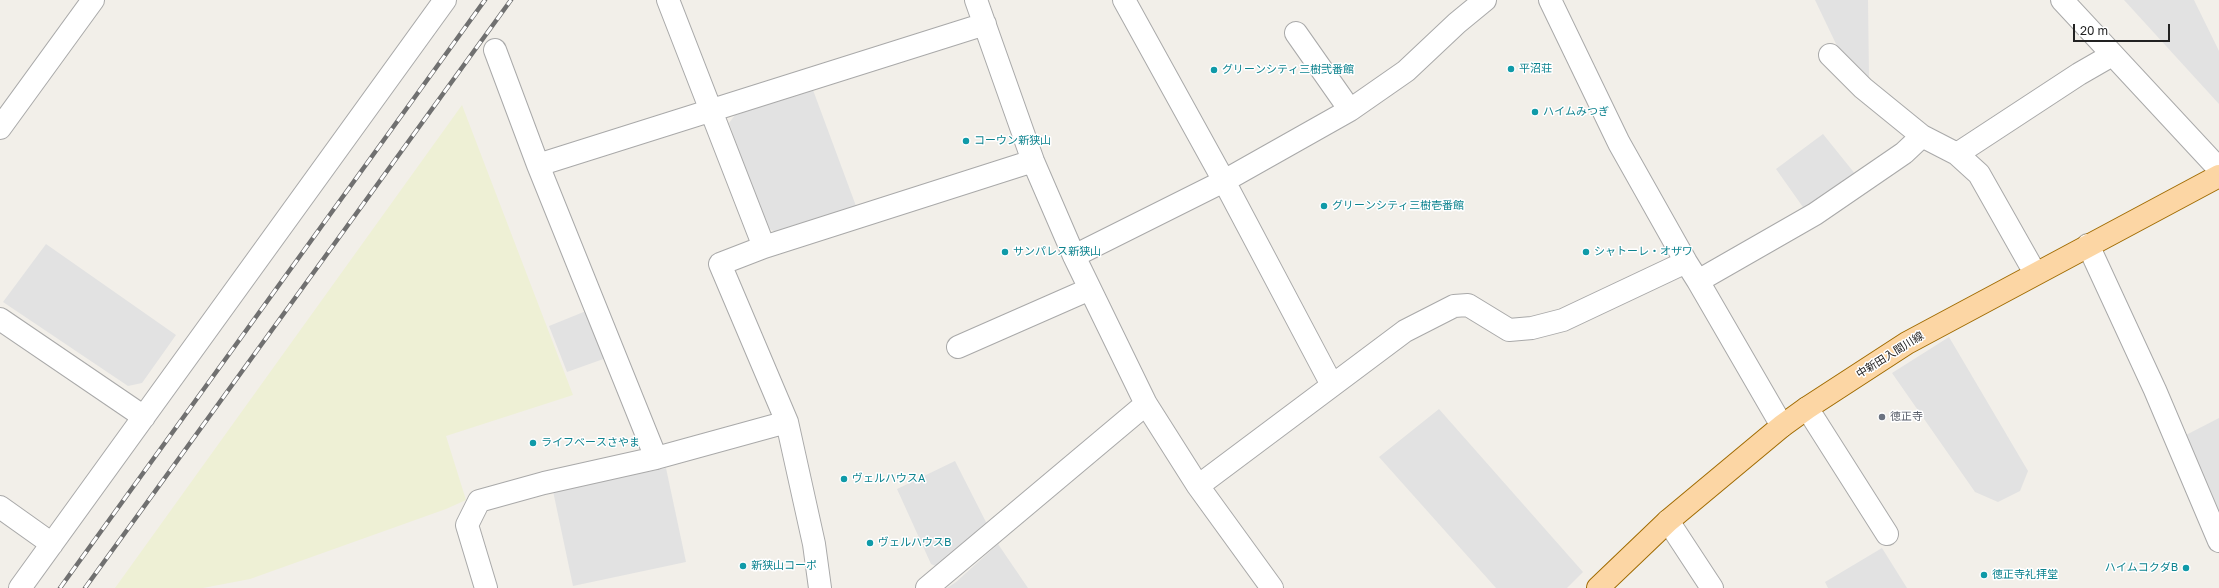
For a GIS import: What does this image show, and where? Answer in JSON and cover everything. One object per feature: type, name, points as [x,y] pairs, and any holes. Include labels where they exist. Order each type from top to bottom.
[{"type":"main road","name":"中新田入間川線","points":[[1598,588],[1668,521],[1782,426],[1807,408],[1907,343],[2088,244],[2219,176]]},
{"type":"street","points":[[0,128],[93,0]]},
{"type":"street","points":[[20,588],[445,0]]},
{"type":"street","points":[[668,0],[764,247]]},
{"type":"street","points":[[976,0],[1033,161],[1074,256],[1146,404],[1198,486],[1270,587]]},
{"type":"street","points":[[1124,0],[1224,181],[1332,385]]},
{"type":"street","points":[[1074,256],[1224,181],[1350,110],[1406,71],[1457,23],[1485,0]]},
{"type":"street","points":[[1550,0],[1620,143],[1686,262],[1782,426]]},
{"type":"street","points":[[2073,3],[2112,55],[2219,169]]},
{"type":"street","points":[[538,165],[985,24]]},
{"type":"street","points":[[1296,34],[1350,110]]},
{"type":"street","points":[[495,50],[538,165],[656,458]]},
{"type":"street","points":[[1830,55],[1863,88],[1922,136],[1957,154],[1979,174],[2035,274]]},
{"type":"street","points":[[1957,154],[2079,74],[2112,55]]},
{"type":"street","points":[[1698,281],[1815,214],[1904,153],[1922,136]]},
{"type":"street","points":[[820,588],[814,544],[787,422],[720,264],[764,247],[1033,161]]},
{"type":"street","points":[[2088,244],[2155,390],[2219,541]]},
{"type":"street","points":[[1198,486],[1405,331],[1454,306],[1468,305],[1509,330],[1532,328],[1563,320],[1686,262]]},
{"type":"street","points":[[958,348],[1090,289]]},
{"type":"street","points":[[0,319],[144,417]]},
{"type":"street","points":[[927,588],[1146,404]]},
{"type":"street","points":[[1807,408],[1887,534]]},
{"type":"street","points":[[486,588],[467,525],[479,501],[544,483],[656,458],[787,422]]},
{"type":"street","points":[[0,507],[52,544]]},
{"type":"street","points":[[1668,521],[1712,588]]},
{"type":"green space","points":[[462,105],[573,395],[446,436],[466,500],[446,509],[250,579],[203,588],[115,588]]},
{"type":"shaded area","points":[[1815,0],[1868,0],[1869,77],[1837,46]]},
{"type":"shaded area","points":[[2124,0],[2194,0],[2219,51],[2219,104]]},
{"type":"shaded area","points":[[813,90],[856,206],[778,233],[765,227],[729,123],[735,115]]},
{"type":"shaded area","points":[[1823,134],[1856,175],[1805,210],[1776,169]]},
{"type":"shaded area","points":[[46,244],[176,335],[142,383],[128,386],[3,302]]},
{"type":"shaded area","points":[[591,309],[609,357],[567,372],[549,326]]},
{"type":"shaded area","points":[[1949,337],[2028,471],[2020,491],[1998,502],[1975,492],[1892,373]]},
{"type":"shaded area","points":[[1439,409],[1583,572],[1567,588],[1496,588],[1379,457]]},
{"type":"shaded area","points":[[2219,418],[2219,512],[2186,435]]},
{"type":"shaded area","points":[[955,461],[987,524],[940,568],[931,564],[897,489]]},
{"type":"shaded area","points":[[666,468],[686,562],[573,586],[553,491]]},
{"type":"shaded area","points":[[998,544],[1028,588],[947,588],[956,582]]},
{"type":"shaded area","points":[[1882,548],[1907,588],[1828,588],[1825,582]]},
{"type":"railway","points":[[60,588],[485,0]]},
{"type":"railway","points":[[85,588],[511,0]]},
{"type":"place","name":"平沼荘","points":[[1511,69]]},
{"type":"place","name":"グリーンシティ三樹弐番館","points":[[1214,70]]},
{"type":"place","name":"ハイムみつぎ","points":[[1535,112]]},
{"type":"place","name":"コーウン新狭山","points":[[966,141]]},
{"type":"place","name":"グリーンシティ三樹壱番館","points":[[1324,206]]},
{"type":"place","name":"サンパレス新狭山","points":[[1005,252]]},
{"type":"place","name":"シャトーレ・オザワ","points":[[1586,252]]},
{"type":"place","name":"徳正寺","points":[[1882,417]]},
{"type":"place","name":"ライフベースさやま","points":[[533,443]]},
{"type":"place","name":"ヴェルハウスA","points":[[844,479]]},
{"type":"place","name":"ヴェルハウスB","points":[[870,543]]},
{"type":"place","name":"新狭山コーポ","points":[[743,566]]},
{"type":"place","name":"ハイムコクダB","points":[[2186,568]]},
{"type":"place","name":"徳正寺礼拝堂","points":[[1984,575]]}]
